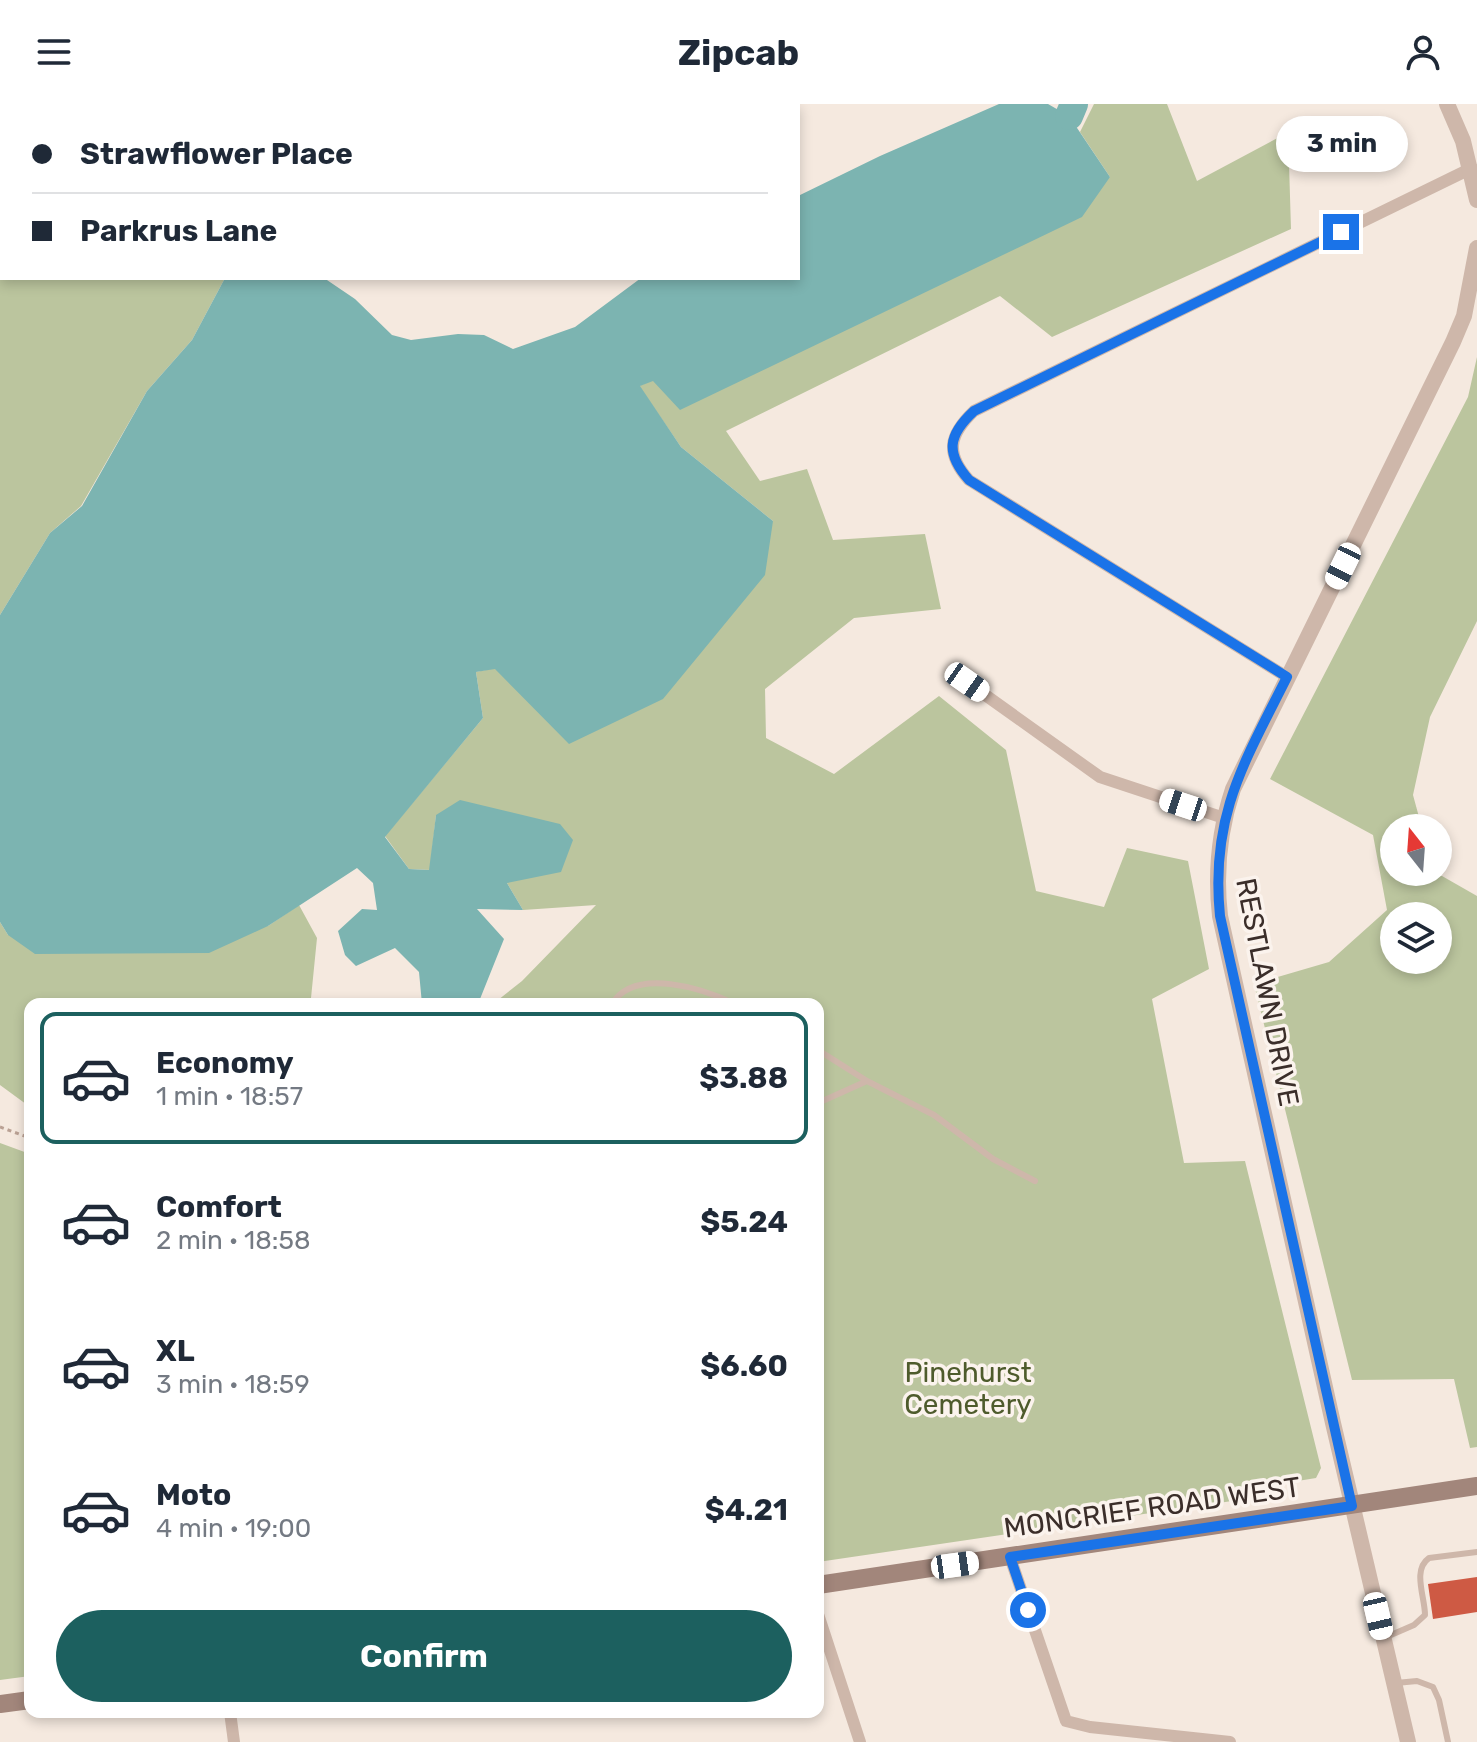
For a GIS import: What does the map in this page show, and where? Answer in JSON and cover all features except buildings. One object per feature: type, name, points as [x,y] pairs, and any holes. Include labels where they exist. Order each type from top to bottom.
[{"type":"main road","name":"MONCRIEF ROAD WEST","points":[[824,1584],[1477,1486]]},
{"type":"main road","points":[[0,1704],[24,1701]]},
{"type":"street","points":[[1447,104],[1472,168],[1477,200]]},
{"type":"street","points":[[1287,677],[969,480],[958,467],[952,441],[959,425],[974,411],[1472,168]]},
{"type":"street","name":"RESTLAWN DRIVE","points":[[1408,1742],[1220,916],[1218,869],[1224,818],[1246,760],[1453,342],[1464,316],[1477,248]]},
{"type":"street","points":[[967,682],[1100,777],[1224,818]]},
{"type":"street","points":[[1010,1557],[1066,1721],[1090,1727],[1230,1742]]},
{"type":"street","points":[[824,1632],[860,1742]]},
{"type":"street","points":[[231,1718],[234,1742]]},
{"type":"lane","points":[[618,998],[627,989],[643,984],[665,984],[722,998]]},
{"type":"lane","points":[[824,1054],[867,1081],[934,1115],[993,1159],[1035,1181]]},
{"type":"lane","points":[[824,1100],[867,1081]]},
{"type":"lane","points":[[1383,1639],[1414,1625],[1425,1615],[1419,1572],[1423,1562],[1429,1558],[1477,1552]]},
{"type":"lane","points":[[1394,1684],[1417,1681],[1433,1687],[1448,1742]]},
{"type":"path","points":[[0,1127],[24,1136]]},
{"type":"green space","name":"Pinehurst Cemetery","points":[[1094,104],[1167,104],[1197,181],[1313,119],[1332,152],[1289,164],[1291,229],[1052,337],[1000,296],[726,431],[760,481],[807,469],[833,540],[925,534],[941,609],[854,618],[765,689],[766,738],[834,774],[939,696],[1006,750],[1036,891],[1104,907],[1127,848],[1188,861],[1209,969],[1152,999],[1184,1163],[1245,1161],[1321,1468],[1316,1478],[1230,1492],[1232,1501],[824,1561],[824,998],[501,998],[522,981],[596,905],[523,910],[507,883],[436,815],[430,870],[409,869],[385,836],[483,718],[476,672],[495,668],[773,521],[681,447],[639,386],[1110,177],[1080,132]]},
{"type":"green space","points":[[0,280],[224,280],[192,340],[147,391],[81,506],[50,533],[0,615]]},
{"type":"green space","points":[[1477,357],[1477,621],[1430,717],[1413,795],[1418,814],[1380,814],[1380,872],[1373,835],[1270,779],[1468,397]]},
{"type":"green space","points":[[1452,882],[1477,896],[1477,1447],[1470,1448],[1454,1379],[1352,1380],[1254,984],[1329,962],[1380,916],[1380,974],[1452,974],[1452,902],[1386,902],[1383,886],[1452,886]]},
{"type":"green space","points":[[299,905],[317,938],[311,998],[24,998],[24,1103],[0,1085],[0,922],[8,935],[268,926]]},
{"type":"green space","points":[[0,1143],[24,1152],[24,1677],[0,1680]]},
{"type":"water","points":[[999,104],[1048,104],[1069,116],[1110,177],[1082,217],[680,410],[653,381],[640,386],[681,447],[773,521],[765,575],[663,699],[569,744],[495,669],[476,672],[483,718],[385,837],[409,869],[429,870],[436,815],[460,800],[560,824],[573,840],[561,872],[507,883],[523,910],[477,909],[504,939],[480,998],[421,998],[419,972],[395,948],[356,966],[345,955],[338,931],[362,909],[377,910],[373,883],[357,868],[268,926],[209,953],[35,954],[8,935],[0,922],[0,615],[50,533],[82,506],[147,391],[192,340],[224,280],[327,280],[355,299],[392,335],[411,340],[458,334],[484,335],[513,349],[575,327],[638,280],[800,280],[800,195]]},
{"type":"waterway","points":[[1069,116],[1074,104]]},
{"type":"route","points":[[1028,1610],[1010,1557],[1352,1506],[1220,916],[1218,894],[1219,844],[1233,789],[1287,677],[969,480],[958,467],[952,441],[959,425],[974,411],[1341,232]]}]
